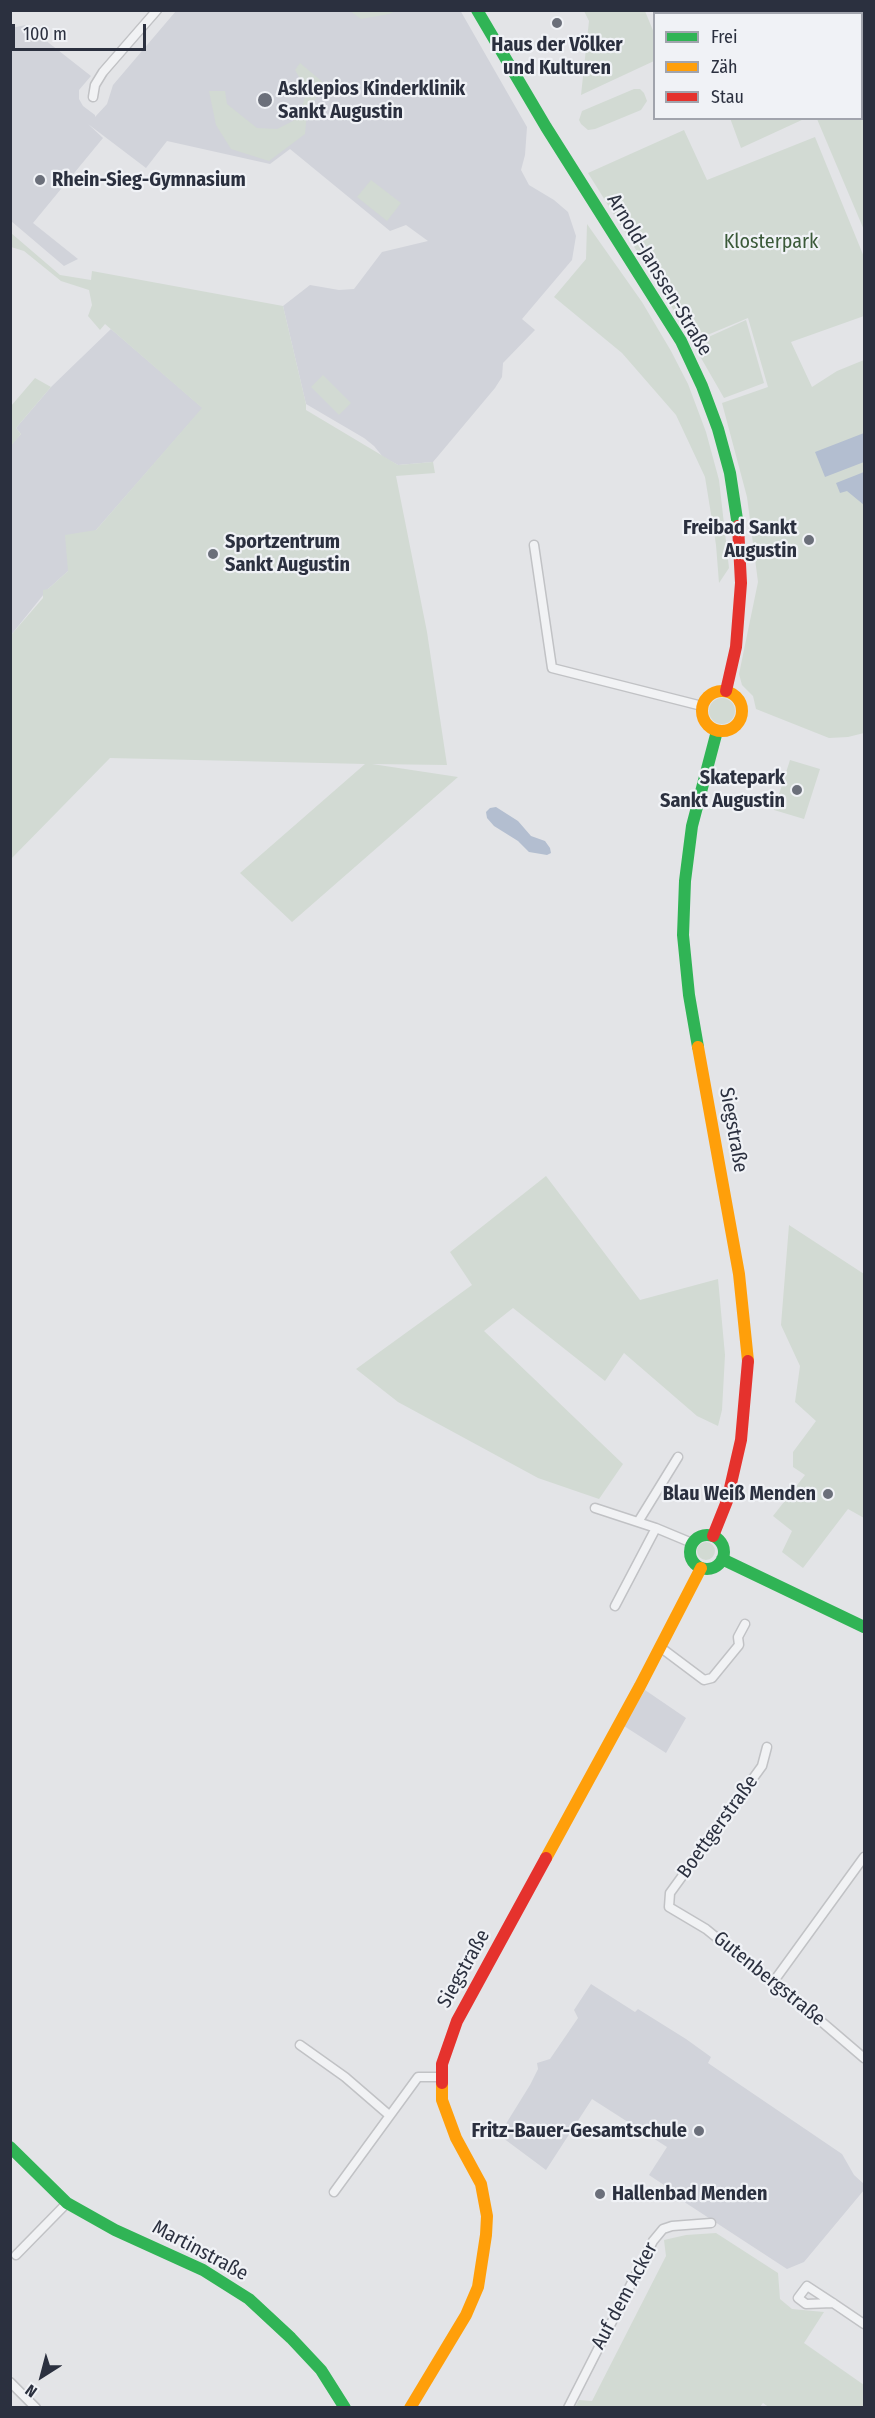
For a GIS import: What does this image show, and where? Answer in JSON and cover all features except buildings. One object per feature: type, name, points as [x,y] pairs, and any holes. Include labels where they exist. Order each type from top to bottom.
[{"type":"main road","name":"Arnold-Janssen-Straße","points":[[477,10],[546,127],[681,341],[710,408],[730,474],[738,529],[741,583],[736,647],[726,691]]},
{"type":"main road","points":[[726,691],[733,694],[741,704],[742,717],[732,729],[717,731],[703,719],[702,706],[709,696],[726,691]]},
{"type":"main road","name":"Siegstraße","points":[[713,1536],[727,1501],[741,1440],[748,1358],[739,1274],[689,995],[683,935],[685,881],[692,826],[717,731]]},
{"type":"main road","points":[[699,1536],[713,1536],[718,1538],[723,1547],[722,1559],[711,1568],[701,1568],[691,1557],[692,1543],[699,1536]]},
{"type":"main road","points":[[722,1559],[864,1627]]},
{"type":"main road","name":"Siegstraße","points":[[410,2408],[466,2315],[478,2288],[486,2235],[487,2216],[481,2184],[448,2120],[442,2100],[443,2060],[457,2021],[701,1568]]},
{"type":"main road","name":"Martinstraße","points":[[10,2147],[68,2203],[115,2229],[203,2270],[249,2299],[321,2370],[345,2408]]},
{"type":"street","points":[[93,97],[95,85],[103,72],[157,10]]},
{"type":"street","points":[[534,545],[552,668],[702,706]]},
{"type":"street","points":[[638,1522],[678,1457]]},
{"type":"street","points":[[595,1508],[656,1528],[692,1543]]},
{"type":"street","points":[[615,1606],[656,1528]]},
{"type":"street","points":[[660,1647],[704,1680],[712,1678],[739,1645],[738,1637],[745,1624]]},
{"type":"street","name":"Boettgerstraße","points":[[669,1907],[670,1893],[762,1766],[768,1747]]},
{"type":"street","points":[[774,1981],[864,1857]]},
{"type":"street","name":"Gutenbergstraße","points":[[669,1907],[706,1929],[759,1972],[774,1981],[864,2058]]},
{"type":"street","points":[[300,2045],[345,2077],[389,2115]]},
{"type":"street","points":[[334,2192],[418,2077],[441,2078]]},
{"type":"street","points":[[16,2255],[68,2203]]},
{"type":"street","name":"Auf dem Acker","points":[[568,2408],[653,2241],[663,2229],[672,2226],[711,2223]]},
{"type":"street","points":[[833,2303],[864,2324]]},
{"type":"street","points":[[10,2382],[36,2408]]},
{"type":"shaded area","points":[[460,10],[527,127],[525,155],[521,170],[529,185],[554,200],[568,212],[576,236],[572,260],[522,319],[535,330],[503,363],[502,377],[495,388],[433,462],[398,465],[383,457],[364,438],[306,404],[283,306],[310,285],[339,290],[354,289],[382,252],[428,241],[406,225],[390,231],[290,149],[270,164],[167,141],[146,168],[88,124],[103,138],[33,223],[78,259],[64,266],[11,221],[11,28],[26,25],[91,76],[79,90],[79,99],[95,117],[107,104],[113,85],[176,11]]},
{"type":"shaded area","points":[[111,329],[203,408],[96,530],[68,571],[48,589],[11,635],[10,446],[21,434],[16,428],[51,387]]},
{"type":"shaded area","points":[[645,1690],[686,1718],[666,1753],[624,1726]]},
{"type":"shaded area","points":[[591,1984],[635,2012],[638,2009],[686,2039],[711,2057],[708,2063],[842,2154],[854,2175],[864,2184],[864,2190],[804,2262],[787,2269],[666,2190],[667,2187],[649,2175],[667,2147],[592,2099],[546,2170],[499,2135],[530,2085],[538,2069],[537,2063],[550,2059],[578,2018],[574,2010]]},
{"type":"green space","points":[[350,11],[396,11],[361,19]]},
{"type":"green space","points":[[584,11],[645,11],[653,31],[653,61],[581,95],[589,21]]},
{"type":"green space","points":[[864,11],[864,230],[817,120],[863,120],[863,12],[789,12]]},
{"type":"green space","points":[[300,63],[325,84],[307,112],[305,134],[269,161],[231,149],[216,125],[209,91],[225,91],[227,104],[257,128],[277,129],[293,121],[301,112],[305,96],[302,82],[295,70]]},
{"type":"green space","points":[[634,89],[640,89],[647,101],[641,110],[595,129],[588,130],[581,124],[579,120],[582,111]]},
{"type":"green space","points":[[731,120],[802,120],[741,148]]},
{"type":"green space","name":"Klosterpark","points":[[684,130],[707,180],[815,137],[864,257],[864,316],[791,342],[812,387],[837,371],[864,360],[864,733],[829,738],[756,709],[753,696],[742,685],[739,674],[758,582],[747,497],[722,403],[768,387],[748,318],[693,341],[588,173]]},
{"type":"green space","points":[[371,180],[401,203],[387,221],[357,197]]},
{"type":"green space","points":[[587,224],[642,302],[671,351],[688,384],[706,432],[719,480],[729,568],[719,583],[716,545],[705,477],[676,415],[622,353],[554,297],[586,259]]},
{"type":"green space","points":[[11,233],[60,275],[91,280],[92,271],[283,306],[306,410],[398,465],[433,462],[435,473],[396,476],[427,632],[447,765],[372,764],[458,777],[292,922],[240,873],[365,764],[110,758],[11,859],[11,635],[43,598],[43,590],[48,589],[68,571],[65,535],[96,530],[202,408],[105,324],[100,330],[88,316],[92,305],[89,290],[61,281],[24,251],[11,247]]},
{"type":"green space","points":[[746,320],[764,383],[724,398],[693,344]]},
{"type":"green space","points":[[323,375],[351,403],[339,415],[311,387]]},
{"type":"green space","points":[[35,378],[51,387],[16,428],[21,434],[11,446],[11,406]]},
{"type":"green space","points":[[722,698],[731,702],[735,711],[731,720],[722,724],[713,720],[709,711],[713,702]]},
{"type":"green space","name":"Skatepark Sankt Augustin","points":[[790,760],[820,769],[804,819],[774,810]]},
{"type":"green space","points":[[546,1176],[640,1300],[718,1279],[725,1355],[722,1410],[718,1426],[697,1416],[624,1353],[605,1381],[513,1308],[484,1331],[623,1464],[599,1499],[538,1478],[398,1402],[356,1369],[472,1285],[450,1252]]},
{"type":"green space","points":[[789,1225],[864,1274],[864,1518],[848,1509],[803,1568],[782,1552],[792,1531],[773,1516],[805,1475],[793,1467],[793,1452],[816,1421],[795,1402],[800,1366],[781,1325]]},
{"type":"green space","points":[[702,1542],[710,1542],[715,1547],[713,1558],[702,1560],[697,1555],[697,1547]]},
{"type":"green space","points":[[716,2233],[778,2273],[780,2299],[792,2309],[824,2312],[804,2343],[864,2385],[864,2407],[770,2408],[763,2403],[759,2408],[575,2407],[579,2400],[592,2401],[666,2256],[664,2240],[686,2235]]},
{"type":"water","points":[[864,433],[864,462],[825,477],[815,452]]},
{"type":"water","points":[[864,472],[864,505],[847,491],[840,493],[836,483]]},
{"type":"water","points":[[496,807],[518,821],[531,836],[545,841],[551,853],[547,855],[529,852],[518,841],[494,826],[487,818],[486,812]]},
{"type":"traffic: fast","points":[[477,10],[546,127],[681,341],[702,386],[718,429],[730,473],[738,526]]},
{"type":"traffic: fast","points":[[698,1047],[689,995],[683,935],[685,881],[692,826],[717,731]]},
{"type":"traffic: fast","points":[[707,1535],[719,1540],[724,1552],[719,1564],[707,1569],[695,1564],[690,1552],[695,1540],[707,1535]]},
{"type":"traffic: fast","points":[[722,1559],[864,1627]]},
{"type":"traffic: fast","points":[[10,2147],[67,2203],[115,2230],[203,2270],[249,2299],[321,2370],[345,2408]]},
{"type":"traffic: slow","points":[[722,691],[730,692],[736,697],[741,703],[742,711],[741,719],[736,725],[730,730],[722,731],[714,730],[708,725],[703,719],[702,711],[703,703],[708,697],[714,692],[722,691]]},
{"type":"traffic: slow","points":[[698,1047],[739,1274],[748,1361]]},
{"type":"traffic: slow","points":[[546,1858],[640,1686],[701,1568]]},
{"type":"traffic: slow","points":[[410,2408],[466,2315],[478,2287],[486,2235],[487,2216],[481,2184],[456,2138],[442,2100],[442,2083]]},
{"type":"traffic: jam","points":[[726,691],[736,647],[741,583],[738,526]]},
{"type":"traffic: jam","points":[[713,1536],[727,1501],[741,1440],[748,1361]]},
{"type":"traffic: jam","points":[[442,2083],[442,2064],[457,2021],[546,1858]]},
{"type":"place","name":"Haus der Völker und Kulturen","points":[[557,23]]},
{"type":"place","name":"Asklepios Kinderklinik Sankt Augustin","points":[[265,100]]},
{"type":"place","name":"Rhein-Sieg-Gymnasium","points":[[40,180]]},
{"type":"place","name":"Freibad Sankt Augustin","points":[[809,540]]},
{"type":"place","name":"Sportzentrum Sankt Augustin","points":[[213,554]]},
{"type":"place","name":"Skatepark Sankt Augustin","points":[[797,790]]},
{"type":"place","name":"Blau Weiß Menden","points":[[828,1494]]},
{"type":"place","name":"Fritz-Bauer-Gesamtschule","points":[[699,2131]]},
{"type":"place","name":"Hallenbad Menden","points":[[600,2194]]}]
